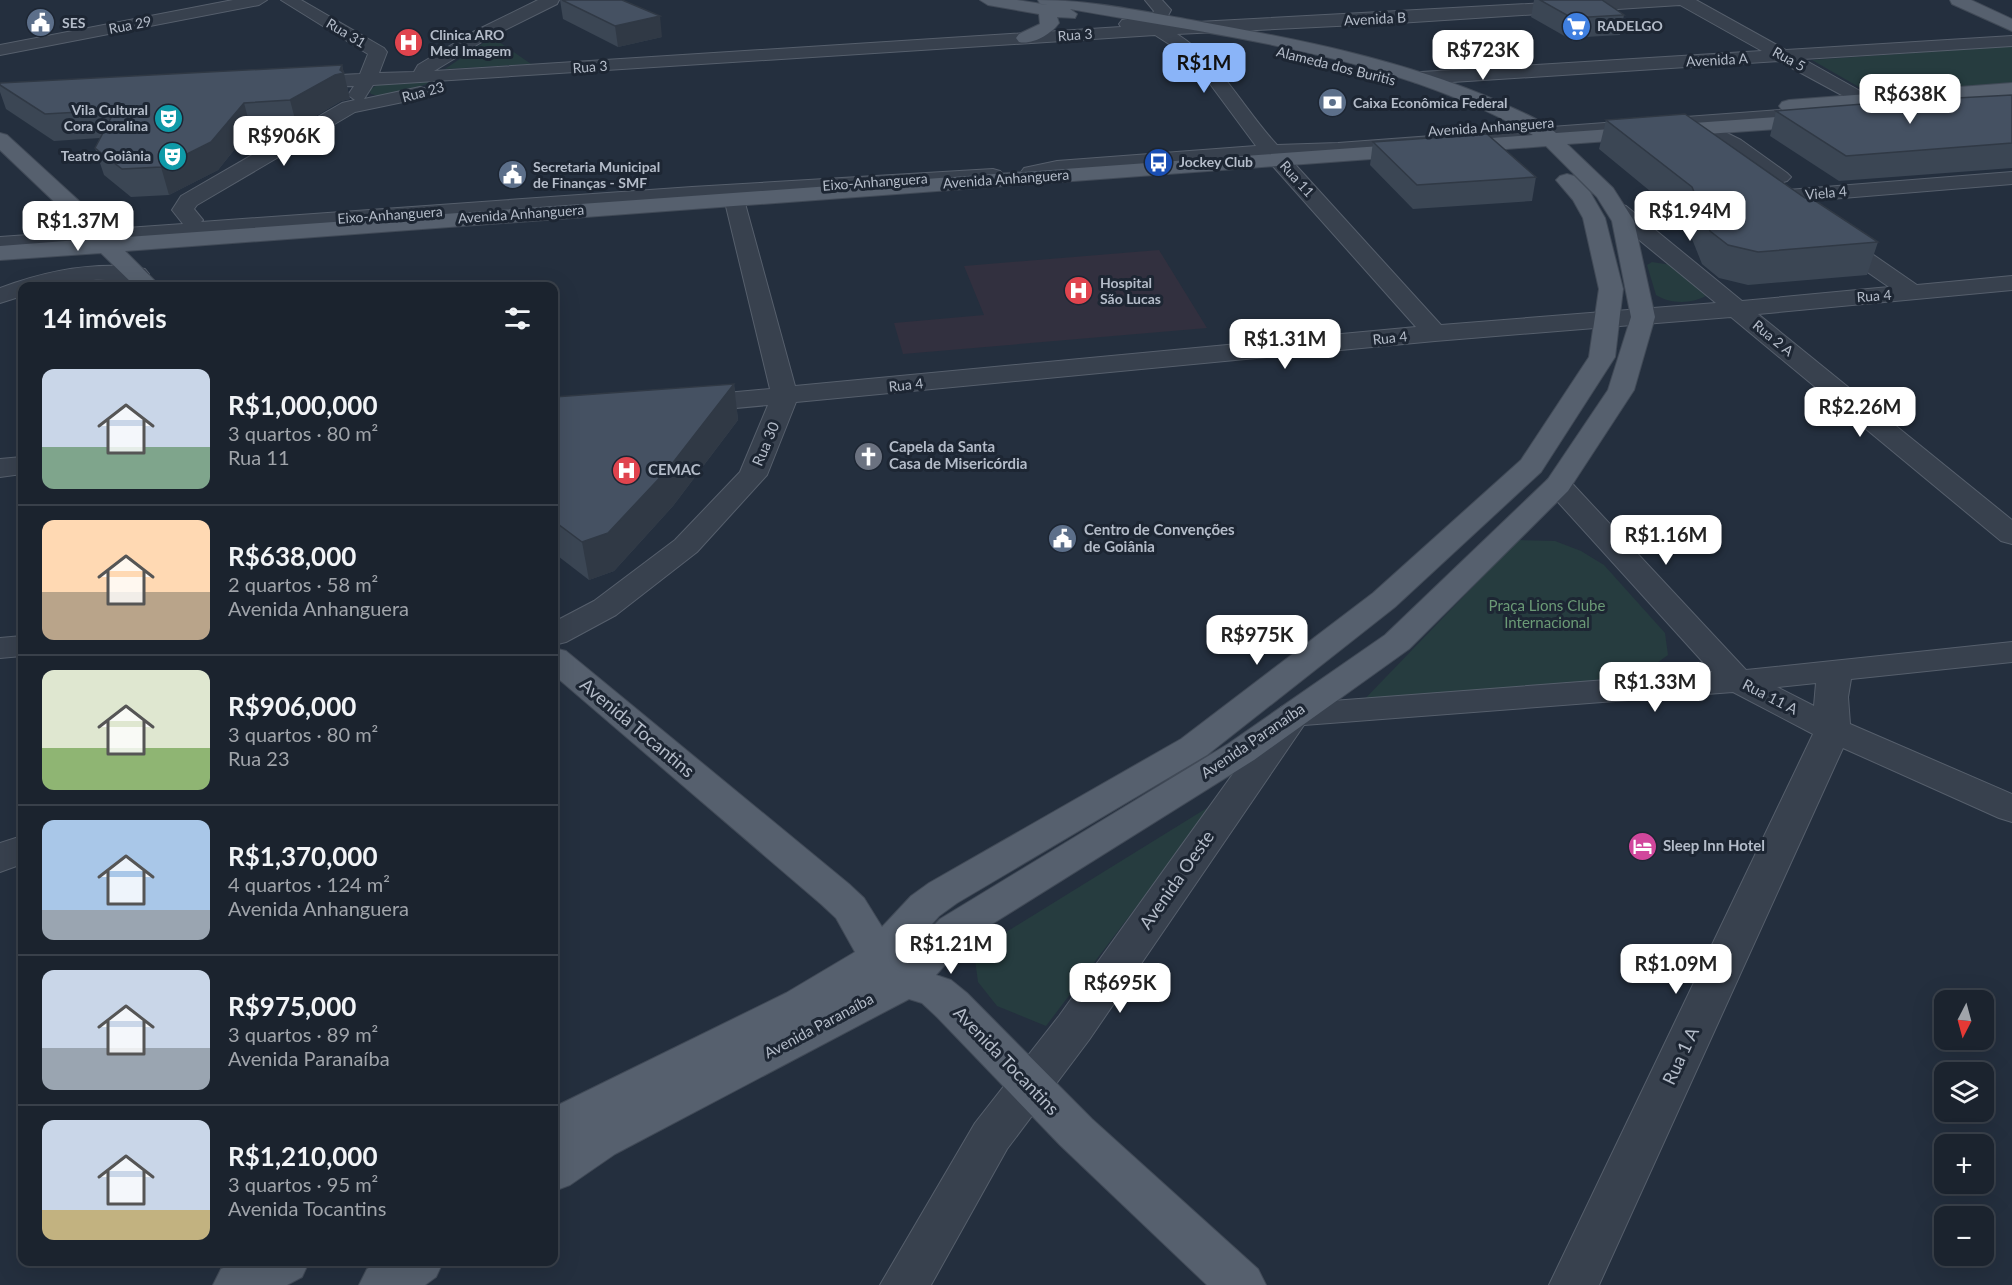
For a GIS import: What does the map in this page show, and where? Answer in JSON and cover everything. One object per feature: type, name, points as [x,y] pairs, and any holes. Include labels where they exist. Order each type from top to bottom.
[{"type":"main road","name":"Alameda dos Buritis","points":[[987,0],[1047,5],[1158,24],[1339,64],[1432,94],[1528,133]]},
{"type":"main road","points":[[1958,0],[2012,26]]},
{"type":"main road","name":"Alameda dos Buritis","points":[[1047,5],[1126,24],[1200,27],[1337,54],[1421,78],[1479,100],[1528,133]]},
{"type":"main road","points":[[1025,38],[1046,28],[1050,23],[1047,5]]},
{"type":"main road","name":"Avenida Anhanguera","points":[[0,234],[100,236],[734,199],[1528,133],[1862,100],[2012,89]]},
{"type":"main road","points":[[1731,135],[2012,105]]},
{"type":"main road","name":"Avenida Anhanguera","points":[[0,253],[192,220],[1273,153],[1528,133],[1702,128]]},
{"type":"main road","name":"Avenida Paranaíba","points":[[558,1168],[599,1141],[892,969],[954,928],[1241,752],[1396,642],[1558,485],[1622,390],[1643,317],[1626,232],[1618,211],[1600,187],[1528,133]]},
{"type":"main road","name":"Avenida Paranaíba","points":[[558,1126],[801,1005],[892,969],[925,906],[943,893],[1194,747],[1384,600],[1531,466],[1602,357],[1611,289],[1592,212],[1528,133]]},
{"type":"main road","points":[[0,139],[142,280]]},
{"type":"main road","name":"Avenida Tocantins","points":[[558,661],[835,894],[850,908],[892,969],[936,991],[1030,1086],[1241,1285]]},
{"type":"main road","points":[[238,1285],[277,1266]]},
{"type":"main road","points":[[384,1285],[413,1266]]},
{"type":"street","name":"Rua 29","points":[[0,50],[201,5],[259,0]]},
{"type":"street","name":"Rua 31","points":[[289,0],[378,52],[367,80]]},
{"type":"street","name":"Rua 23","points":[[422,77],[424,69],[479,36],[551,0]]},
{"type":"street","points":[[1153,0],[1163,10],[1158,24]]},
{"type":"street","points":[[1425,0],[1447,15]]},
{"type":"street","name":"Avenida B","points":[[1179,28],[1447,15],[1679,0]]},
{"type":"street","name":"Rua 5","points":[[1684,0],[1862,100]]},
{"type":"street","name":"Rua 3","points":[[284,84],[497,73],[1025,38],[1158,24],[1179,28]]},
{"type":"street","name":"Rua 11","points":[[1158,24],[1205,65],[1273,153],[1435,333]]},
{"type":"street","points":[[479,36],[528,71]]},
{"type":"street","name":"Avenida A","points":[[1421,78],[2012,41]]},
{"type":"street","name":"Rua 23","points":[[192,220],[183,210],[189,201],[349,107],[391,100],[497,73]]},
{"type":"street","name":"Rua 23","points":[[349,107],[367,80]]},
{"type":"street","name":"Eixo-Anhanguera","points":[[150,233],[692,193],[1031,172],[1057,167],[1338,149],[2012,98]]},
{"type":"street","points":[[1702,128],[1731,135],[1780,177]]},
{"type":"street","name":"Viela 4","points":[[1801,216],[1774,197],[2012,178]]},
{"type":"street","points":[[734,199],[785,397]]},
{"type":"street","name":"Rua 2 A","points":[[1618,211],[2012,535]]},
{"type":"street","points":[[0,244],[150,233],[192,220]]},
{"type":"street","points":[[1820,229],[1913,293]]},
{"type":"street","points":[[44,282],[81,273],[109,272],[142,280]]},
{"type":"street","name":"Rua 4","points":[[669,406],[785,397],[1435,333],[1606,321],[1736,307],[2008,286]]},
{"type":"street","points":[[0,297],[18,290]]},
{"type":"street","name":"Rua 30","points":[[558,633],[606,608],[686,546],[753,475],[785,397]]},
{"type":"street","points":[[0,468],[18,466]]},
{"type":"street","name":"Rua 11 A","points":[[1558,485],[1738,681],[1833,730],[2012,809]]},
{"type":"street","points":[[0,648],[18,646]]},
{"type":"street","points":[[1293,715],[1738,681],[2012,652]]},
{"type":"street","points":[[1833,730],[1831,698],[1836,672]]},
{"type":"street","name":"Avenida Oeste","points":[[905,1285],[980,1151],[1074,1028],[1293,715]]},
{"type":"street","name":"Rua 1 A","points":[[1574,1285],[1833,730]]},
{"type":"street","points":[[0,858],[18,851]]},
{"type":"shaded area","name":"Hospital São Lucas","points":[[1159,250],[1207,328],[903,354],[894,323],[984,315],[964,266]]},
{"type":"green space","points":[[492,37],[531,64],[445,69]]},
{"type":"green space","points":[[2012,46],[2012,88],[1878,98],[1812,60]]},
{"type":"green space","points":[[464,79],[430,83],[387,96],[371,94],[369,90],[379,84]]},
{"type":"green space","points":[[1652,262],[1672,265],[1706,296],[1681,302],[1656,295],[1647,265]]},
{"type":"green space","name":"Praça Lions Clube Internacional","points":[[1518,540],[1555,541],[1581,551],[1604,565],[1665,633],[1668,655],[1643,673],[1484,696],[1359,705]]},
{"type":"green space","points":[[1215,803],[1046,1026],[997,1006],[978,982],[974,952]]},
{"type":"building","points":[[562,0],[622,0],[660,16],[615,26]]},
{"type":"building","points":[[1540,0],[1602,0],[1624,15],[1572,18]]},
{"type":"building","points":[[342,65],[340,70],[344,73],[335,75],[290,100],[244,103],[211,142],[161,167],[122,169],[95,148],[115,110],[45,114],[0,85],[0,83]]},
{"type":"building","points":[[2012,95],[2012,143],[1846,156],[1776,111],[1901,101]]},
{"type":"building","points":[[1685,114],[1805,198],[1811,198],[1878,242],[1758,252],[1728,245],[1710,231],[1692,187],[1606,120]]},
{"type":"building","points":[[1487,134],[1536,177],[1417,185],[1373,142]]},
{"type":"building","points":[[734,384],[668,469],[608,533],[582,542],[558,524],[558,397]]},
{"type":"place","name":"SES","points":[[41,23]]},
{"type":"place","name":"RADELGO","points":[[1576,26]]},
{"type":"place","name":"Clinica ARO Med Imagem","points":[[409,43]]},
{"type":"place","name":"Caixa Econômica Federal","points":[[1332,103]]},
{"type":"place","name":"Vila Cultural Cora Coralina","points":[[169,118]]},
{"type":"place","name":"Teatro Goiânia","points":[[172,156]]},
{"type":"place","name":"Jockey Club","points":[[1158,162]]},
{"type":"place","name":"Secretaria Municipal de Finanças - SMF","points":[[512,175]]},
{"type":"place","name":"Hospital São Lucas","points":[[1079,291]]},
{"type":"place","name":"Capela da Santa Casa de Misericórdia","points":[[868,456]]},
{"type":"place","name":"CEMAC","points":[[627,470]]},
{"type":"place","name":"Centro de Convenções de Goiânia","points":[[1063,539]]},
{"type":"place","name":"Sleep Inn Hotel","points":[[1642,846]]}]
